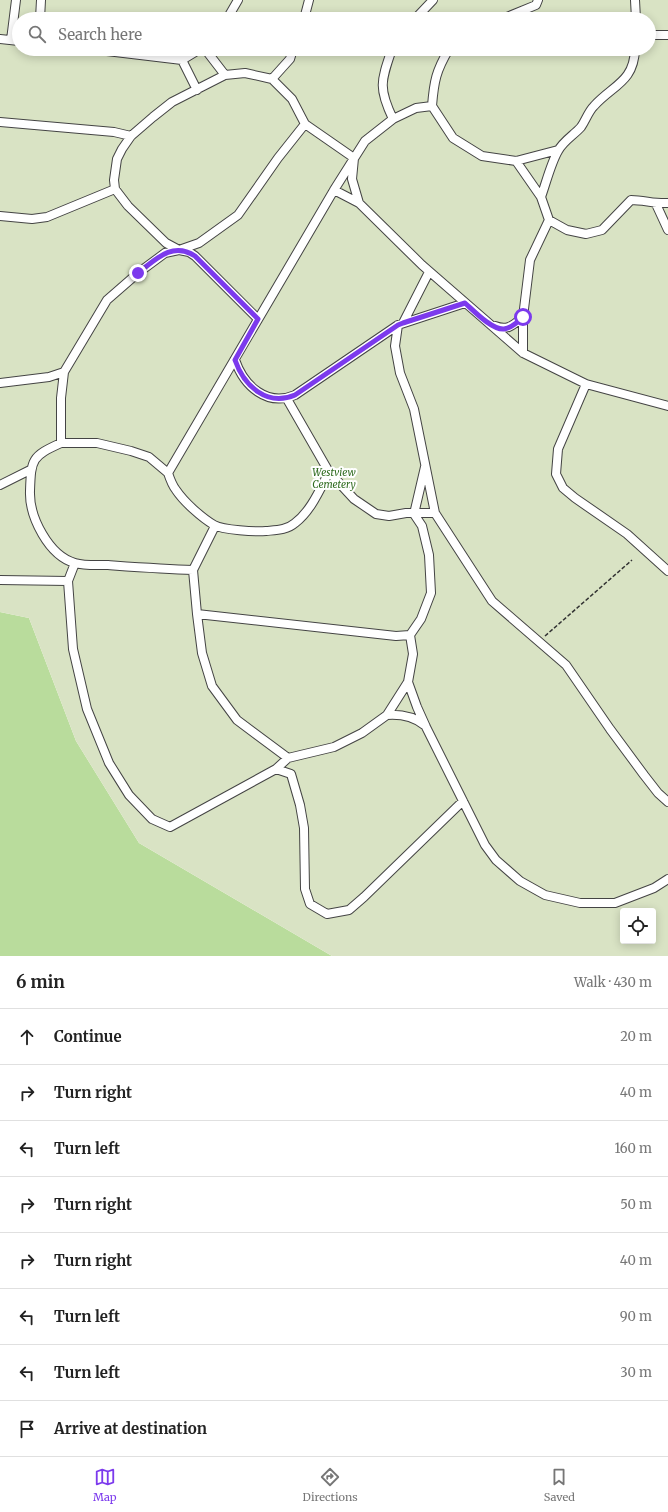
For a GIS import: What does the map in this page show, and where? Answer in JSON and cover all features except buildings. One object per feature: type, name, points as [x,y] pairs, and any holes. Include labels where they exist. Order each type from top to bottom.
[{"type":"lane","points":[[16,0],[16,12]]},
{"type":"lane","points":[[40,12],[41,0]]},
{"type":"lane","points":[[231,12],[238,0]]},
{"type":"lane","points":[[306,12],[309,0]]},
{"type":"lane","points":[[422,12],[433,0]]},
{"type":"lane","points":[[519,12],[536,5],[538,0]]},
{"type":"lane","points":[[635,0],[636,12]]},
{"type":"lane","points":[[656,35],[668,35]]},
{"type":"lane","points":[[0,39],[12,40]]},
{"type":"lane","points":[[149,56],[182,60],[189,56]]},
{"type":"lane","points":[[210,56],[225,75]]},
{"type":"lane","points":[[272,79],[290,59],[291,56]]},
{"type":"lane","points":[[390,56],[382,78],[384,100],[393,119]]},
{"type":"lane","points":[[445,56],[434,79],[432,106],[453,138],[482,156],[516,162],[558,150]]},
{"type":"lane","points":[[541,197],[558,150],[582,126],[592,107],[623,81],[629,73],[635,56]]},
{"type":"lane","points":[[182,60],[197,90]]},
{"type":"lane","points":[[258,319],[195,256],[166,243],[120,197],[115,189],[114,180],[118,159],[122,149],[131,136],[172,102],[225,75],[245,73],[272,79],[292,99],[305,124],[354,158]]},
{"type":"lane","points":[[168,473],[334,190],[365,141],[393,119],[416,108],[432,106]]},
{"type":"lane","points":[[0,122],[114,132],[131,136]]},
{"type":"lane","points":[[61,443],[61,398],[64,372],[106,300],[165,253],[199,243],[238,215],[278,158],[305,124]]},
{"type":"lane","points":[[354,158],[352,179],[359,203]]},
{"type":"lane","points":[[516,162],[541,197],[549,220],[566,230],[586,234],[602,230],[631,200],[644,200],[656,204],[668,203]]},
{"type":"lane","points":[[0,216],[32,219],[47,217],[115,189]]},
{"type":"lane","points":[[334,190],[359,203],[430,272],[523,353],[586,384],[668,406]]},
{"type":"lane","points":[[656,204],[668,230]]},
{"type":"lane","points":[[523,353],[523,317],[530,260],[549,220]]},
{"type":"lane","points":[[430,272],[401,324],[395,346],[400,373],[414,409],[435,513],[492,601],[566,665],[644,775],[658,793],[668,802]]},
{"type":"lane","points":[[235,360],[238,370],[255,391],[264,396],[287,399],[401,324],[465,303]]},
{"type":"lane","points":[[490,325],[504,329],[513,326],[523,317]]},
{"type":"lane","points":[[0,384],[50,377],[64,372]]},
{"type":"lane","points":[[586,384],[558,448],[556,474],[563,488],[627,534],[668,571]]},
{"type":"lane","points":[[287,399],[329,472],[354,498],[376,514],[389,516],[406,513],[435,513]]},
{"type":"lane","points":[[193,570],[75,564],[58,555],[39,530],[30,497],[30,470],[35,459],[44,451],[61,443],[97,443],[131,450],[150,457],[168,473],[176,490],[194,509],[215,526],[260,532],[285,529],[301,518],[314,501],[329,472]]},
{"type":"lane","points":[[75,564],[68,581],[73,649],[87,709],[109,763],[129,795],[152,819],[170,827],[276,769],[288,758],[334,747],[362,733],[388,715],[408,682],[412,654],[410,635],[421,619],[431,593],[428,555],[424,533],[422,526],[414,514],[426,464]]},
{"type":"lane","points":[[0,485],[30,470]]},
{"type":"lane","points":[[215,526],[193,570],[196,614],[202,653],[212,686],[237,720],[288,758]]},
{"type":"lane","points":[[0,580],[68,581]]},
{"type":"lane","points":[[196,614],[396,636],[410,635]]},
{"type":"lane","points":[[408,682],[417,707],[485,846],[496,860],[520,881],[546,895],[580,903],[615,903],[654,888],[668,879]]},
{"type":"lane","points":[[388,715],[399,714],[411,717],[426,726]]},
{"type":"lane","points":[[276,769],[291,774],[300,805],[304,828],[305,889],[310,904],[327,914],[349,910],[359,902],[463,801]]},
{"type":"path","points":[[539,641],[632,560]]},
{"type":"green space","name":"Westview Cemetery","points":[[0,0],[668,0],[668,956],[332,956],[139,843],[76,741],[29,618],[0,612]]},
{"type":"green space","points":[[0,612],[29,618],[76,741],[139,843],[332,956],[0,956]]},
{"type":"route","points":[[138,273],[165,253],[171,251],[179,250],[189,252],[195,256],[258,319],[235,360],[238,370],[255,391],[264,396],[278,399],[287,399],[295,395],[403,323],[465,303],[490,325],[504,329],[513,326],[523,317]]}]
